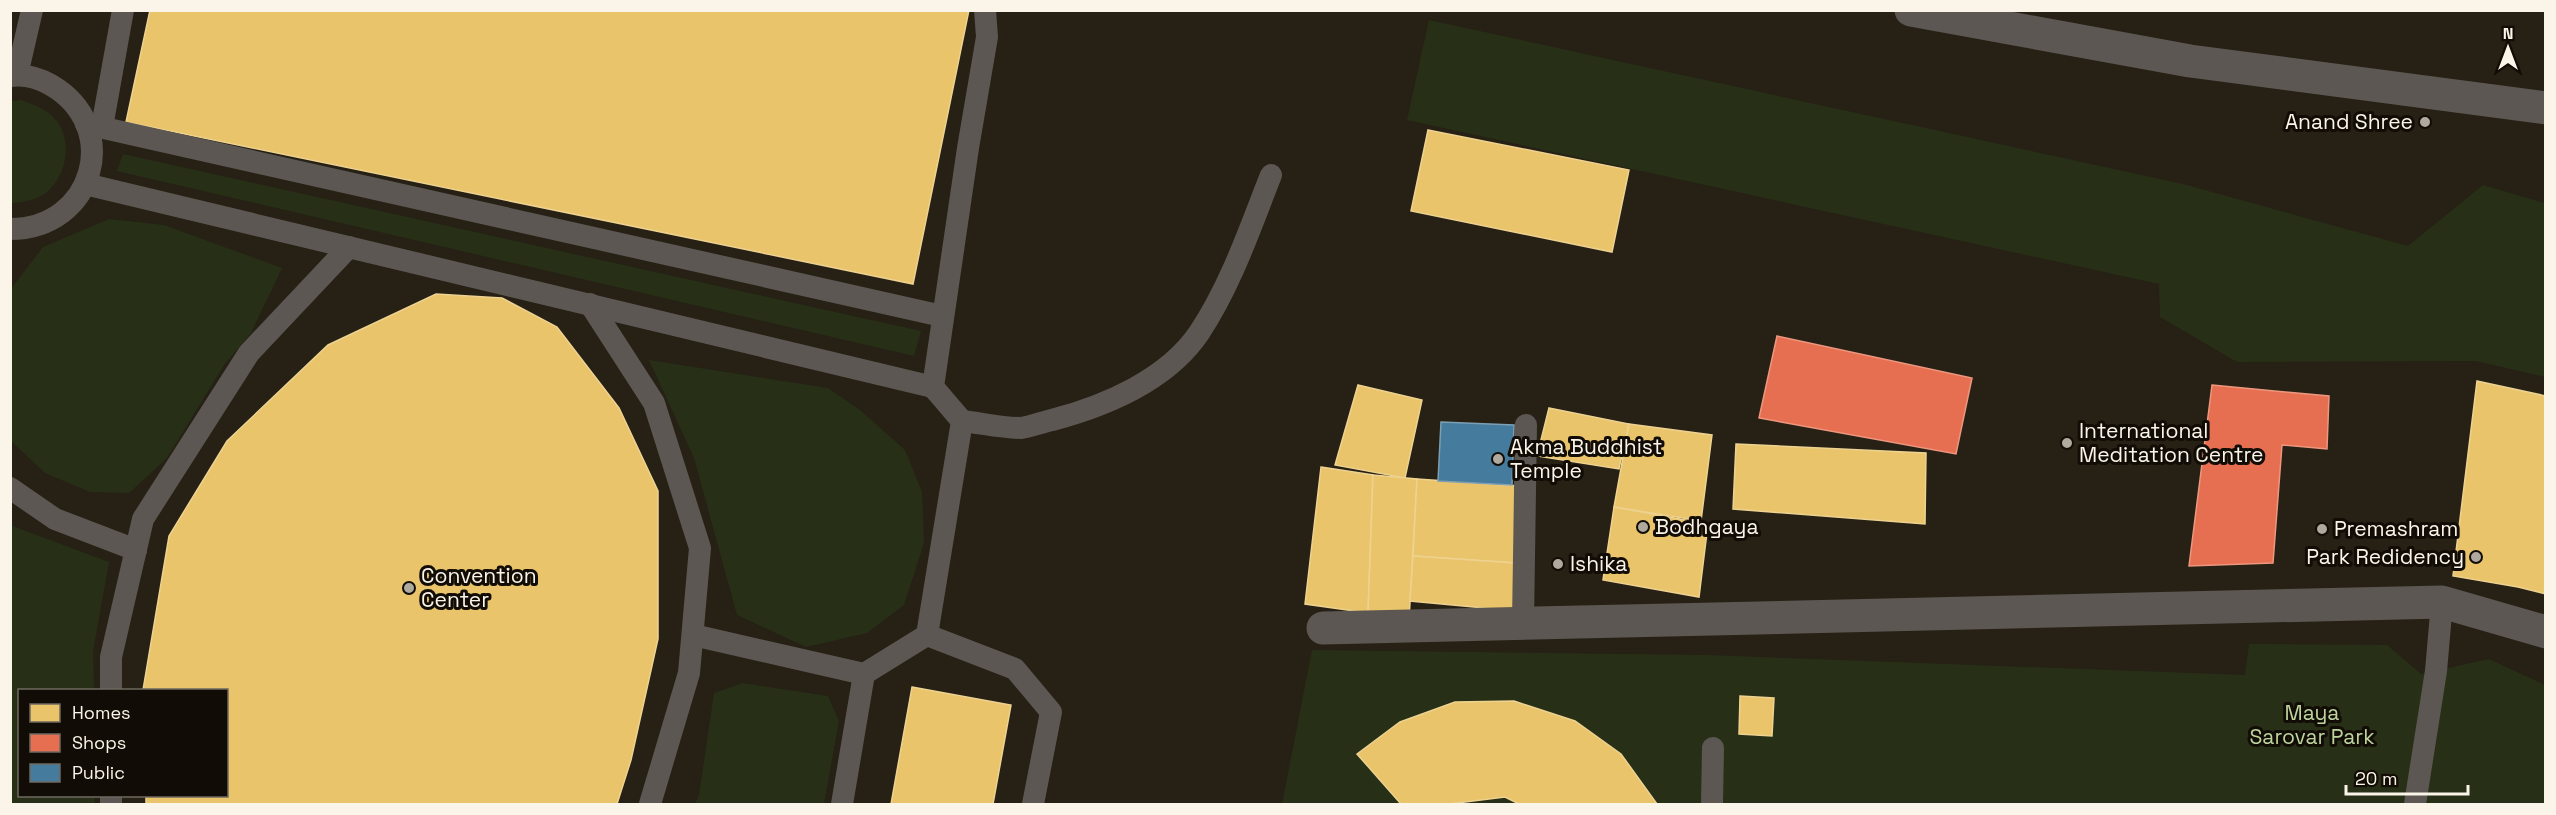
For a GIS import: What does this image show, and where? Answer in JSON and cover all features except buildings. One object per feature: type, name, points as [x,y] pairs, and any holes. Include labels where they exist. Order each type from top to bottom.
[{"type":"street","points":[[1911,10],[2190,61],[2546,108]]},
{"type":"street","points":[[1323,628],[2442,602],[2546,633]]},
{"type":"lane","points":[[32,10],[14,76],[42,80],[64,93],[94,125],[942,316]]},
{"type":"lane","points":[[10,229],[27,229],[52,221],[71,205],[86,184],[92,160],[90,135],[123,10]]},
{"type":"lane","points":[[933,387],[942,316],[987,37],[986,10]]},
{"type":"lane","points":[[86,184],[933,387],[962,421],[1022,428],[1065,416],[1113,398],[1157,374],[1174,361],[1198,334],[1216,305],[1243,246],[1271,174]]},
{"type":"lane","points":[[111,689],[111,657],[143,519],[249,353],[349,247]]},
{"type":"lane","points":[[590,304],[654,403],[700,548],[689,673],[650,804]]},
{"type":"lane","points":[[693,635],[864,674],[927,635],[962,421]]},
{"type":"lane","points":[[1523,623],[1526,425]]},
{"type":"lane","points":[[10,488],[55,519],[136,550]]},
{"type":"lane","points":[[2415,804],[2436,671],[2442,602]]},
{"type":"lane","points":[[927,635],[1015,669],[1051,712],[1033,804]]},
{"type":"lane","points":[[842,804],[864,674]]},
{"type":"lane","points":[[1712,804],[1713,748]]},
{"type":"green space","points":[[1429,20],[2183,184],[2408,246],[2483,185],[2545,203],[2545,377],[2476,361],[2237,362],[2160,317],[2159,284],[1407,120]]},
{"type":"green space","points":[[21,100],[43,109],[58,122],[63,132],[66,153],[60,175],[47,192],[35,199],[12,203],[11,101]]},
{"type":"green space","points":[[123,154],[921,331],[914,356],[117,171]]},
{"type":"green space","points":[[109,219],[164,225],[282,268],[251,333],[224,365],[167,458],[129,493],[90,492],[45,473],[11,441],[10,290],[43,247]]},
{"type":"green space","points":[[649,360],[828,388],[860,410],[905,450],[922,492],[924,543],[904,605],[867,633],[806,647],[737,615],[694,458]]},
{"type":"green space","points":[[10,525],[109,562],[93,651],[94,689],[18,689],[18,797],[94,797],[95,804],[11,804]]},
{"type":"green space","name":"Maya Sarovar Park","points":[[2249,644],[2387,645],[2421,674],[2489,659],[2545,685],[2545,804],[1282,804],[1312,650],[1707,655],[2245,675]]},
{"type":"green space","points":[[743,683],[828,696],[839,721],[824,804],[695,804],[699,795],[714,693]]},
{"type":"place","name":"Anand Shree","points":[[2425,122]]},
{"type":"place","name":"International Meditation Centre","points":[[2067,443]]},
{"type":"place","name":"Akma Buddhist Temple","points":[[1498,459]]},
{"type":"place","name":"Bodhgaya","points":[[1643,527]]},
{"type":"place","name":"Premashram","points":[[2322,529]]},
{"type":"place","name":"Park Redidency","points":[[2476,557]]},
{"type":"place","name":"Ishika","points":[[1558,564]]},
{"type":"place","name":"Convention Center","points":[[409,588]]}]
